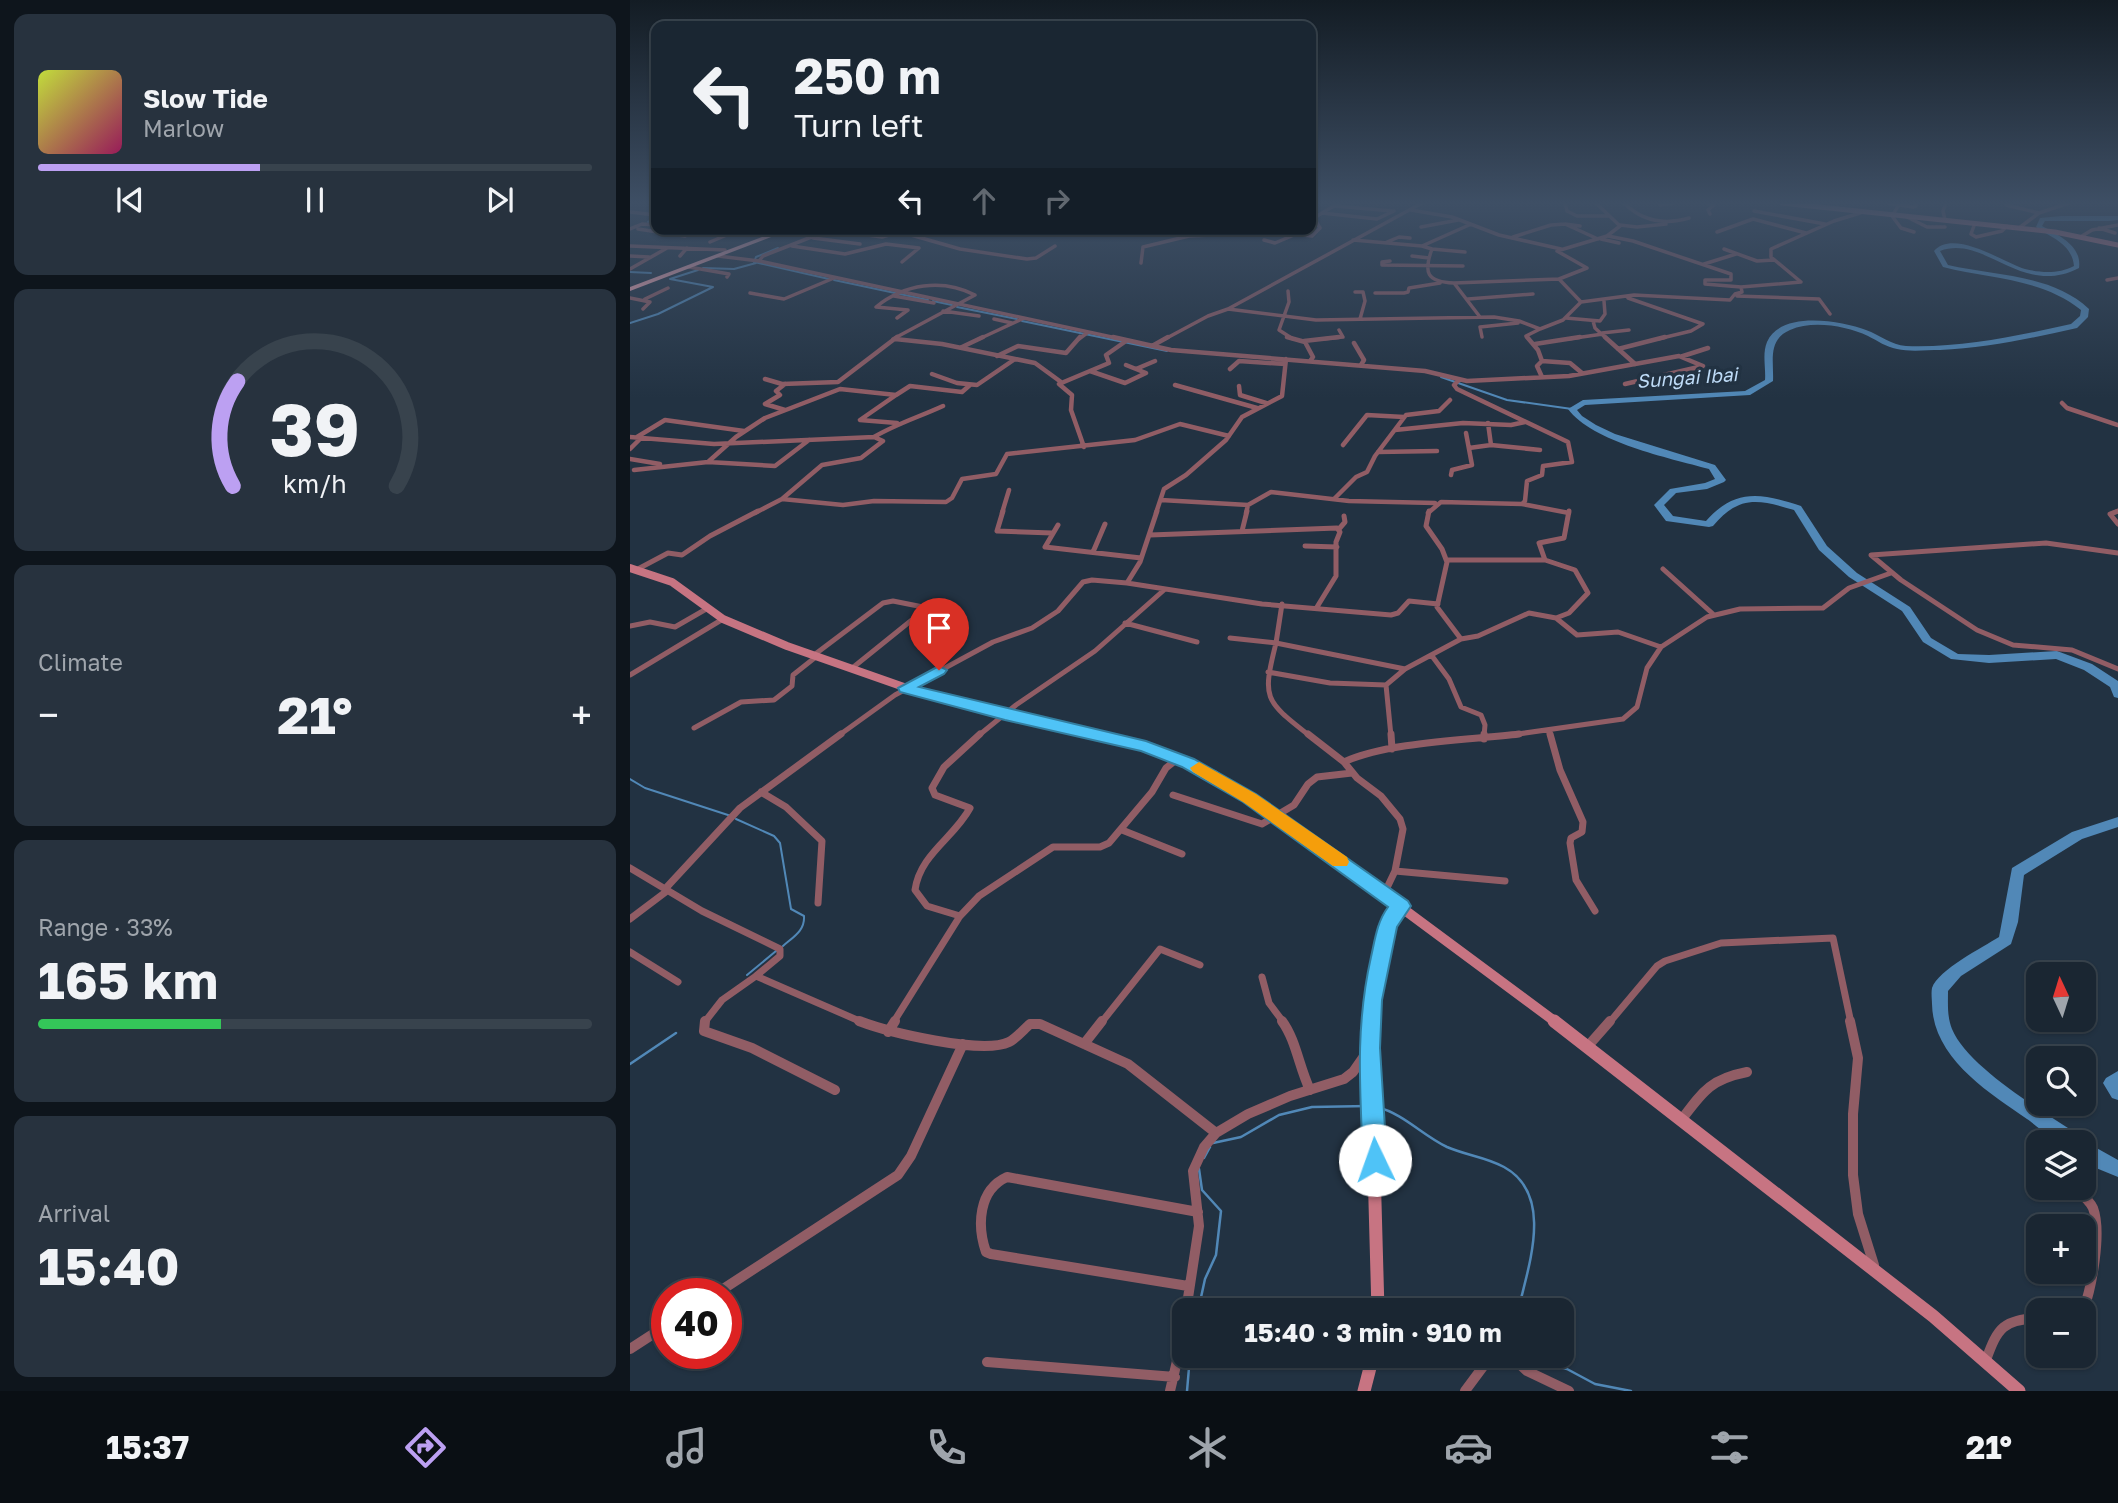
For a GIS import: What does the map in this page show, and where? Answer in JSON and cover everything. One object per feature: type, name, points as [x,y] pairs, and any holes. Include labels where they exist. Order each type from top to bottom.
[{"type":"highway","points":[[630,287],[681,268]]},
{"type":"highway","points":[[630,287],[686,268]]},
{"type":"street","points":[[694,268],[727,274],[727,277]]},
{"type":"street","points":[[786,268],[898,294],[1024,318],[1124,343],[1286,361]]},
{"type":"street","points":[[1151,346],[1208,316],[1228,309],[1302,268]]},
{"type":"street","points":[[1427,268],[1429,276],[1440,283]]},
{"type":"street","points":[[1375,293],[1406,292],[1409,288],[1440,283],[1559,279],[1587,268]]},
{"type":"street","points":[[1716,268],[1729,272],[1732,279],[1705,280],[1705,284],[1741,286],[1802,280],[1785,268]]},
{"type":"street","points":[[2107,280],[2118,278]]},
{"type":"street","points":[[750,293],[784,299],[831,279]]},
{"type":"street","points":[[1559,279],[1581,302]]},
{"type":"street","points":[[833,384],[893,339],[975,295],[935,282],[898,294],[882,301],[875,308],[908,310],[897,318]]},
{"type":"street","points":[[1454,283],[1480,317]]},
{"type":"street","points":[[1542,361],[1535,344],[1525,335],[1566,318],[1581,302],[1604,301],[1624,296],[1728,300],[1742,292],[1741,286]]},
{"type":"street","points":[[643,300],[668,288]]},
{"type":"street","points":[[1288,291],[1289,302],[1282,316],[1280,331],[1288,338],[1304,341],[1343,337],[1339,330]]},
{"type":"street","points":[[1355,292],[1363,292],[1365,302],[1360,319]]},
{"type":"street","points":[[898,294],[953,305]]},
{"type":"street","points":[[1468,299],[1533,295]]},
{"type":"street","points":[[1618,349],[1690,331],[1703,324],[1624,296]]},
{"type":"street","points":[[1735,296],[1819,299],[1830,314]]},
{"type":"street","points":[[630,298],[650,303],[643,309]]},
{"type":"street","points":[[1566,318],[1600,321],[1603,317],[1604,301]]},
{"type":"street","points":[[1228,309],[1313,320],[1395,316],[1480,317],[1524,322],[1540,329]]},
{"type":"street","points":[[943,311],[979,316]]},
{"type":"street","points":[[960,348],[1024,318]]},
{"type":"street","points":[[994,319],[1015,322]]},
{"type":"street","points":[[1593,321],[1594,326],[1635,364]]},
{"type":"street","points":[[1482,337],[1480,327],[1524,322]]},
{"type":"street","points":[[1535,344],[1629,330]]},
{"type":"street","points":[[998,356],[1018,346],[1066,353],[1084,334]]},
{"type":"street","points":[[893,339],[960,348],[1039,364],[1061,382]]},
{"type":"street","points":[[1304,341],[1313,357],[1310,361]]},
{"type":"street","points":[[1061,382],[1109,363],[1106,356],[1124,343]]},
{"type":"street","points":[[1354,343],[1364,360],[1361,365]]},
{"type":"street","points":[[1230,369],[1240,361],[1310,361],[1425,371],[1457,382],[1582,373],[1681,356],[1709,348]]},
{"type":"street","points":[[1625,384],[1702,368],[1681,356]]},
{"type":"street","points":[[932,374],[970,385],[979,384],[1015,359]]},
{"type":"street","points":[[1136,369],[1155,361]]},
{"type":"street","points":[[1127,583],[1141,558],[1165,487],[1183,478],[1229,436],[1242,417],[1284,393],[1286,361]]},
{"type":"street","points":[[1542,377],[1537,366],[1542,361],[1570,363],[1582,373]]},
{"type":"street","points":[[1090,371],[1122,385],[1134,383],[1145,374],[1126,365]]},
{"type":"street","points":[[765,379],[785,384],[833,384],[840,389]]},
{"type":"street","points":[[1061,382],[1059,385],[1072,394],[1071,410],[1084,447]]},
{"type":"street","points":[[1457,382],[1455,387],[1464,393],[1567,443],[1572,462],[1543,466],[1542,475],[1527,481],[1525,501],[1522,504]]},
{"type":"street","points":[[785,384],[776,391],[780,394],[765,404],[787,411]]},
{"type":"street","points":[[943,407],[910,422],[897,424],[860,419],[909,386],[962,392],[970,385]]},
{"type":"street","points":[[1175,385],[1257,408]]},
{"type":"street","points":[[1239,386],[1240,395],[1266,403]]},
{"type":"street","points":[[708,462],[765,418],[840,389],[896,395]]},
{"type":"street","points":[[1334,499],[1356,477],[1367,472],[1404,417],[1411,413],[1438,411],[1450,400]]},
{"type":"street","points":[[2062,403],[2067,408],[2118,425]]},
{"type":"street","points":[[1343,445],[1367,415],[1404,417]]},
{"type":"street","points":[[630,449],[658,422],[744,432]]},
{"type":"street","points":[[1395,430],[1488,423],[1511,425],[1525,422]]},
{"type":"street","points":[[1488,423],[1491,445]]},
{"type":"street","points":[[874,438],[897,424]]},
{"type":"street","points":[[782,499],[852,505],[874,500],[949,501],[962,479],[996,474],[1007,454],[1139,439],[1180,424],[1229,436]]},
{"type":"street","points":[[1451,475],[1452,470],[1472,466],[1466,433]]},
{"type":"street","points":[[630,437],[704,444],[874,438],[883,441],[856,459],[822,465],[782,499],[710,536],[682,555],[668,554],[633,569]]},
{"type":"street","points":[[634,470],[708,462],[775,466],[809,440]]},
{"type":"street","points":[[1469,448],[1491,445],[1540,450]]},
{"type":"street","points":[[1378,452],[1437,451]]},
{"type":"street","points":[[630,459],[658,463],[659,466]]},
{"type":"street","points":[[1009,490],[996,531],[1052,533]]},
{"type":"street","points":[[1161,500],[1248,505],[1268,492],[1334,499],[1522,504],[1569,511],[1564,538],[1539,542],[1545,560]]},
{"type":"street","points":[[1435,503],[1425,525],[1443,548],[1447,560],[1438,604],[1440,614],[1461,639]]},
{"type":"street","points":[[1242,531],[1248,505]]},
{"type":"street","points":[[2118,512],[2110,514],[2118,524]]},
{"type":"street","points":[[1317,607],[1336,576],[1339,529],[1345,522],[1344,516]]},
{"type":"street","points":[[1093,552],[1105,524]]},
{"type":"street","points":[[1058,525],[1045,547],[1141,558]]},
{"type":"street","points":[[1150,535],[1339,529]]},
{"type":"street","points":[[2118,553],[2046,543],[1871,555],[1891,573],[1962,622],[1988,635],[2018,646],[2072,650],[2118,669]]},
{"type":"street","points":[[1304,546],[1337,547]]},
{"type":"street","points":[[1447,560],[1545,560],[1575,570],[1588,591],[1587,595],[1569,613],[1556,618]]},
{"type":"street","points":[[633,569],[672,582],[723,619],[905,688],[1005,715],[1146,747],[1214,775],[1401,906],[1587,1047],[1875,1271],[1986,1360],[2020,1391]]},
{"type":"street","points":[[1663,569],[1713,614]]},
{"type":"street","points":[[1344,762],[1357,756],[1392,749],[1617,721],[1631,715],[1637,708],[1647,668],[1661,648],[1713,614],[1750,608],[1823,608],[1856,584],[1891,573]]},
{"type":"street","points":[[630,919],[666,890],[726,822],[761,792],[905,688],[993,642],[1032,628],[1058,611],[1083,582],[1092,580],[1127,583],[1164,590],[1391,615],[1398,613],[1409,601],[1438,604]]},
{"type":"street","points":[[961,916],[927,906],[915,890],[915,884],[927,862],[961,823],[970,808],[935,795],[932,788],[938,775],[951,760],[1005,715],[1095,651],[1164,590]]},
{"type":"street","points":[[694,728],[741,702],[774,700],[792,685],[793,676],[815,656],[883,603],[893,601],[923,607],[923,611],[850,668]]},
{"type":"street","points":[[1282,604],[1266,687],[1270,700],[1294,723],[1344,762],[1352,773],[1381,796],[1400,818],[1402,837],[1395,871],[1384,894]]},
{"type":"street","points":[[630,625],[650,622],[675,627],[708,608]]},
{"type":"street","points":[[1268,673],[1330,683],[1386,685],[1405,669],[1461,639],[1478,636],[1524,614],[1538,613],[1556,618],[1577,635],[1618,632],[1661,648]]},
{"type":"street","points":[[630,675],[723,619]]},
{"type":"street","points":[[1125,623],[1197,642]]},
{"type":"street","points":[[1230,638],[1276,643],[1405,669]]},
{"type":"street","points":[[1432,656],[1449,679],[1461,707],[1480,715],[1485,725],[1484,739]]},
{"type":"street","points":[[1386,685],[1392,749]]},
{"type":"street","points":[[1549,731],[1560,770],[1583,822],[1582,832],[1571,838],[1570,843],[1574,873],[1595,911]]},
{"type":"street","points":[[888,1032],[961,916],[979,896],[1046,850],[1059,846],[1104,846],[1122,830],[1152,792],[1163,772],[1178,758]]},
{"type":"street","points":[[1172,795],[1256,824],[1264,823],[1296,803],[1308,784],[1317,777],[1352,773]]},
{"type":"street","points":[[761,792],[772,796],[803,821],[822,841],[818,903]]},
{"type":"street","points":[[1122,830],[1182,854]]},
{"type":"street","points":[[630,869],[702,911],[779,949],[778,958],[708,1013],[703,1023],[704,1031],[751,1048],[835,1090]]},
{"type":"street","points":[[1395,871],[1505,881]]},
{"type":"street","points":[[1378,1298],[1369,1048],[1372,1000],[1382,944],[1391,918],[1401,906]]},
{"type":"street","points":[[1587,1047],[1657,966],[1665,961],[1721,943],[1833,939],[1858,1058],[1853,1129],[1856,1202],[1875,1271]]},
{"type":"street","points":[[1084,1044],[1160,948],[1200,965]]},
{"type":"street","points":[[630,952],[678,982]]},
{"type":"street","points":[[756,976],[888,1032],[963,1044],[1005,1044],[1025,1027],[1034,1024],[1084,1044],[1139,1071],[1216,1133]]},
{"type":"street","points":[[1262,977],[1269,1003],[1292,1032],[1300,1068],[1310,1090]]},
{"type":"street","points":[[740,1278],[898,1175],[911,1156],[963,1044]]},
{"type":"street","points":[[1187,1298],[1199,1226],[1193,1171],[1204,1147],[1216,1133],[1277,1101],[1349,1076],[1369,1048]]},
{"type":"street","points":[[1681,1121],[1711,1082],[1724,1075],[1747,1072]]},
{"type":"street","points":[[1188,1286],[991,1254],[986,1252],[983,1244],[982,1215],[990,1188],[997,1180],[1007,1177],[1198,1212]]},
{"type":"street","points":[[2087,1298],[2094,1244],[2094,1213],[2088,1200]]},
{"type":"street","points":[[1986,1360],[1999,1328],[2006,1322],[2026,1320]]},
{"type":"street","points":[[630,1349],[651,1335]]},
{"type":"street","points":[[987,1362],[1175,1377]]},
{"type":"street","points":[[1170,1391],[1177,1368]]},
{"type":"street","points":[[1364,1391],[1370,1368]]},
{"type":"street","points":[[1465,1391],[1482,1368]]},
{"type":"street","points":[[1524,1368],[1569,1391]]},
{"type":"waterway","points":[[703,268],[738,268]]},
{"type":"waterway","points":[[780,268],[829,279]]},
{"type":"waterway","name":"Sungai Ibai","points":[[1953,268],[2019,280],[2055,290],[2085,309],[2084,317],[2074,326],[2011,339],[1925,348],[1892,346],[1854,329],[1807,323],[1785,329],[1776,335],[1769,350],[1769,381],[1747,393],[1583,403],[1572,409],[1579,418],[1612,436],[1712,467],[1721,480],[1707,486],[1673,491],[1659,505],[1670,519],[1709,524],[1729,505],[1749,498],[1798,508],[1823,548],[1853,575],[1906,609],[1927,640],[1955,657],[1989,659],[2057,655],[2088,667],[2116,685],[2118,694]]},
{"type":"waterway","name":"Sungai Ibai","points":[[2015,268],[2045,274],[2062,273],[2075,268]]},
{"type":"waterway","points":[[630,323],[658,314],[713,287],[670,279],[698,270]]},
{"type":"waterway","points":[[630,272],[651,273]]},
{"type":"waterway","points":[[834,280],[928,300]]},
{"type":"waterway","points":[[933,301],[952,305]]},
{"type":"waterway","points":[[957,307],[1017,319]]},
{"type":"waterway","points":[[1022,321],[1167,351]]},
{"type":"waterway","points":[[1441,377],[1507,400],[1572,409]]},
{"type":"waterway","points":[[630,779],[645,788],[731,816]]},
{"type":"waterway","points":[[736,819],[774,836],[780,843],[791,909],[804,916],[800,930],[783,946]]},
{"type":"waterway","name":"Sungai Ibai","points":[[2057,1130],[1986,1079],[1956,1050],[1943,1025],[1940,989],[1955,972],[2006,940],[2017,872],[2089,830],[2118,822]]},
{"type":"waterway","points":[[747,975],[776,951]]},
{"type":"waterway","points":[[630,1064],[676,1033]]},
{"type":"waterway","name":"Sungai Ibai","points":[[2118,1078],[2112,1083],[2118,1093]]},
{"type":"waterway","points":[[1213,1143],[1241,1137],[1279,1115],[1312,1107],[1368,1106]]},
{"type":"waterway","points":[[1377,1107],[1396,1115],[1447,1147],[1504,1167],[1520,1179],[1529,1195],[1534,1233],[1521,1298]]},
{"type":"waterway","points":[[1204,1158],[1210,1147]]},
{"type":"waterway","name":"Sungai Ibai","points":[[2096,1158],[2118,1169]]},
{"type":"waterway","points":[[1199,1169],[1202,1190],[1221,1211],[1216,1255],[1205,1279],[1201,1298]]},
{"type":"waterway","points":[[1187,1391],[1189,1368]]},
{"type":"waterway","points":[[1563,1368],[1595,1384],[1631,1391]]},
{"type":"slow traffic","points":[[1199,768],[1224,781],[1340,862]]},
{"type":"route","points":[[939,670],[905,688],[1005,715],[1146,747],[1188,763],[1214,775],[1249,798],[1401,906],[1387,927],[1372,1000],[1369,1048],[1375,1160]]}]
